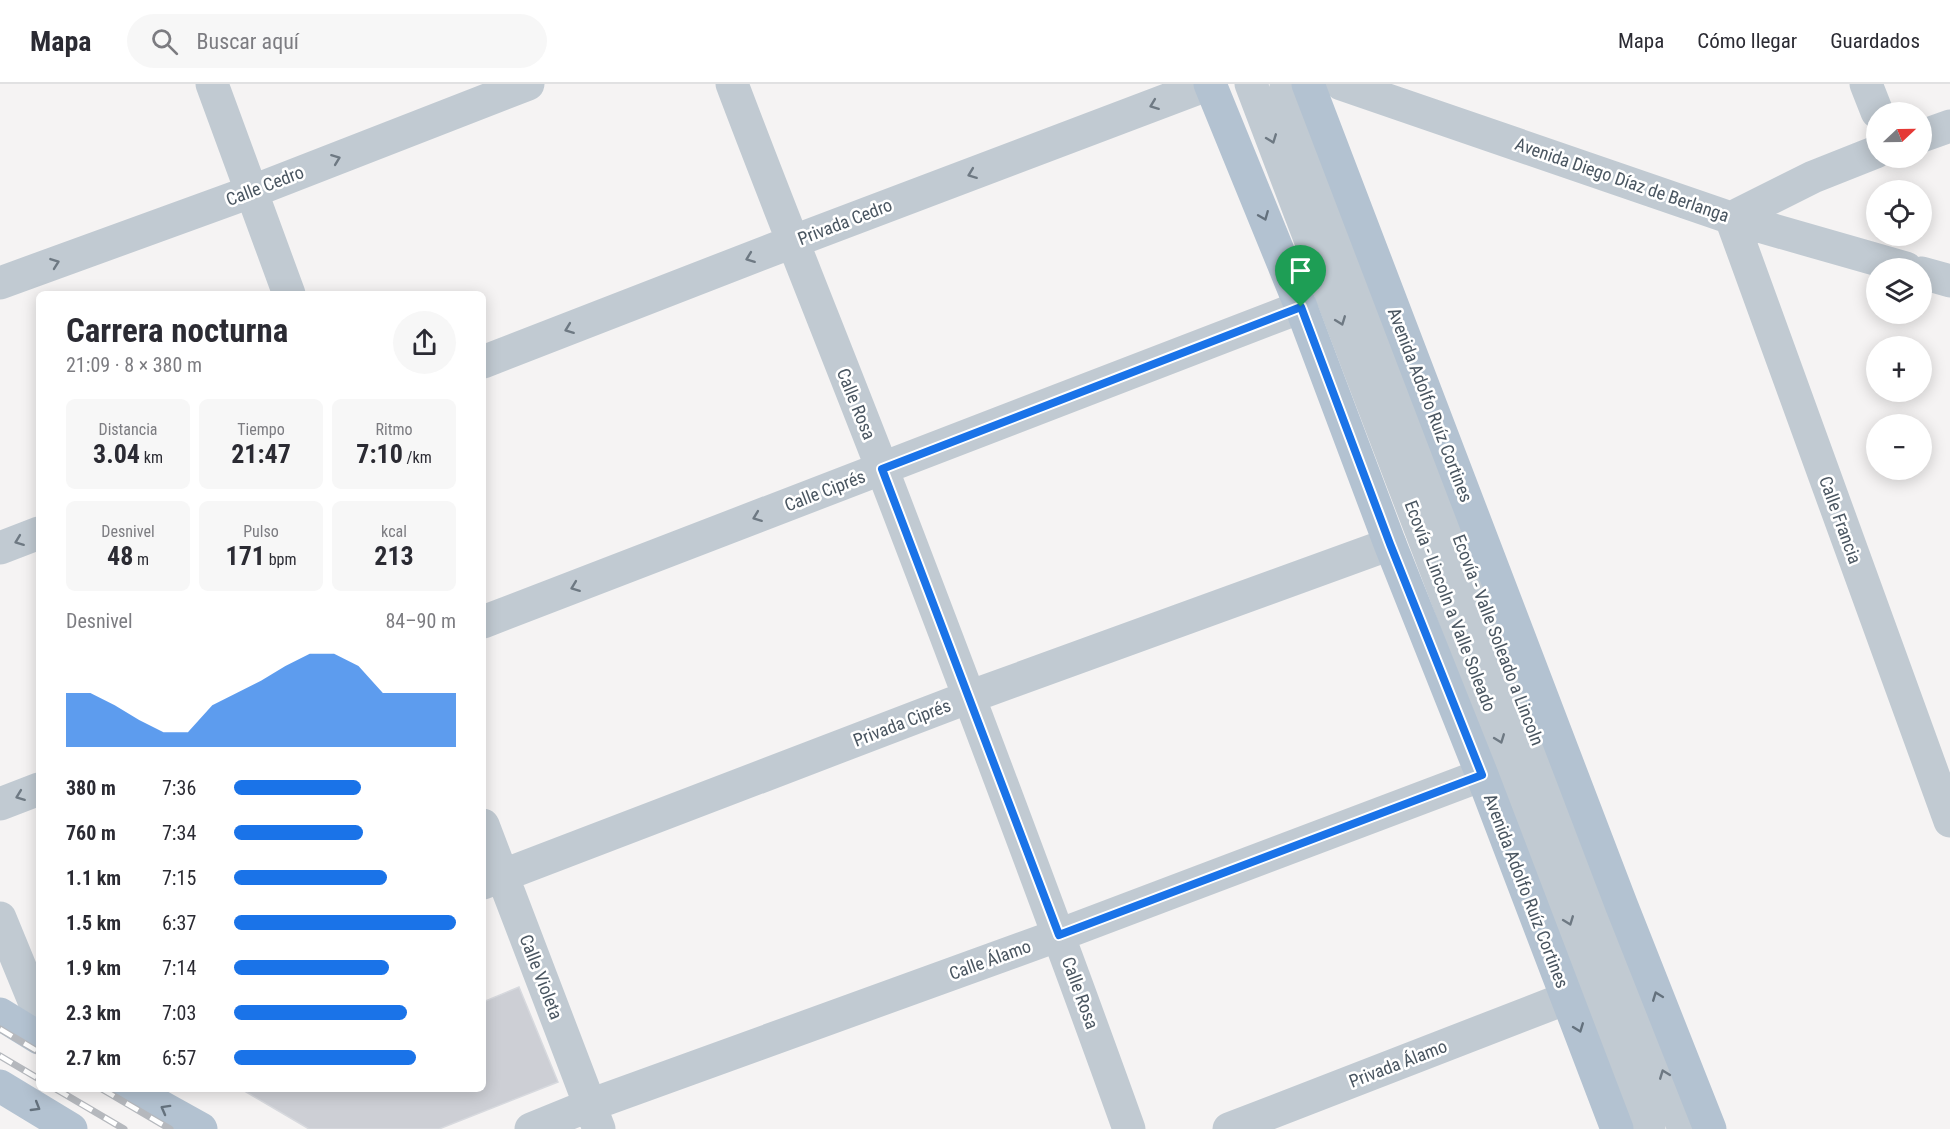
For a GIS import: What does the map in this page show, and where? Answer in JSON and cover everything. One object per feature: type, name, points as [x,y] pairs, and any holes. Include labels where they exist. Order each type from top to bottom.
[{"type":"main road","name":"Avenida Adolfo Ruíz Cortines","points":[[1210,84],[1301,307],[1390,544],[1482,775],[1617,1129]]},
{"type":"main road","name":"Avenida Adolfo Ruíz Cortines","points":[[1308,84],[1621,904],[1710,1129]]},
{"type":"main road","points":[[0,1014],[36,1036]]},
{"type":"main road","points":[[0,1086],[71,1129]]},
{"type":"main road","points":[[134,1092],[201,1129]]},
{"type":"street","points":[[212,84],[289,291]]},
{"type":"street","name":"Calle Cedro","points":[[0,283],[253,191],[528,84]]},
{"type":"street","name":"Calle Rosa","points":[[732,84],[969,698],[1059,935],[1129,1129]]},
{"type":"street","name":"Privada Cedro","points":[[486,361],[1210,84]]},
{"type":"street","name":"Ecovía - Lincoln a Valle Soleado","points":[[1251,84],[1649,1129]]},
{"type":"street","name":"Ecovía - Valle Soleado a Lincoln","points":[[1286,84],[1684,1129]]},
{"type":"street","name":"Avenida Diego Díaz de Berlanga","points":[[1341,84],[1731,218],[1871,258]]},
{"type":"street","points":[[1866,84],[1873,102]]},
{"type":"street","points":[[1932,132],[1950,126]]},
{"type":"street","points":[[1731,218],[1813,177],[1866,156]]},
{"type":"street","name":"Calle Francia","points":[[1731,218],[1950,821]]},
{"type":"street","points":[[1932,276],[1950,281]]},
{"type":"street","name":"Calle Ciprés","points":[[486,621],[1301,307]]},
{"type":"street","points":[[0,548],[36,534]]},
{"type":"street","name":"Privada Ciprés","points":[[493,879],[969,698],[1390,544]]},
{"type":"street","name":"Calle Álamo","points":[[531,1129],[594,1117],[1059,935],[1482,775]]},
{"type":"street","points":[[0,804],[36,790]]},
{"type":"street","name":"Calle Violeta","points":[[486,841],[493,879],[594,1117]]},
{"type":"street","points":[[0,918],[36,1006]]},
{"type":"street","name":"Privada Álamo","points":[[1229,1129],[1567,998]]},
{"type":"building","points":[[519,987],[558,1082],[439,1129],[309,1129],[246,1092],[486,1092],[486,1001]]},
{"type":"railway","points":[[0,1029],[36,1050]]},
{"type":"railway","points":[[0,1056],[36,1077]]},
{"type":"railway","points":[[61,1092],[124,1129]]},
{"type":"railway","points":[[107,1092],[170,1129]]},
{"type":"route","points":[[1301,307],[1390,544],[1482,775],[1059,935],[882,469],[1301,307]]}]
